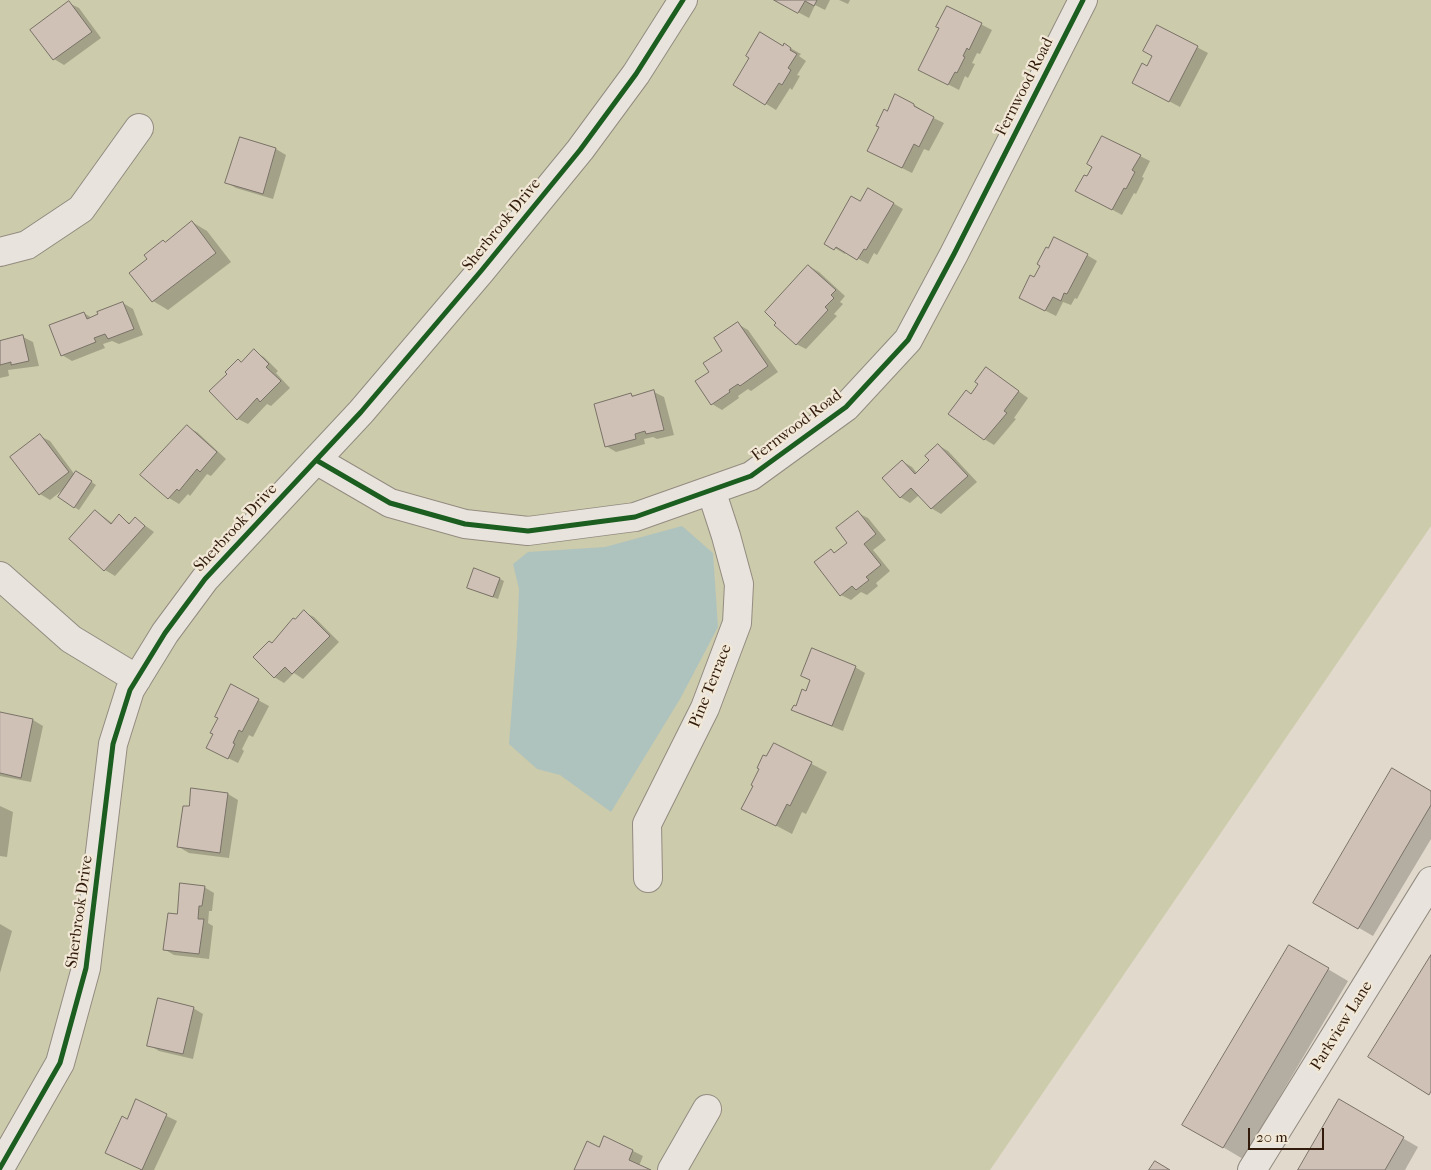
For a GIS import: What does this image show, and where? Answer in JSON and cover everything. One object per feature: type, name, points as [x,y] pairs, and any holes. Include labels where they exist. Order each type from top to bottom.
[{"type":"street","name":"Sherbrook Drive","points":[[0,1168],[60,1063],[86,968],[113,744],[130,690],[165,634],[205,579],[361,412],[450,308],[580,150],[636,74],[683,0]]},
{"type":"street","name":"Fernwood Road","points":[[316,460],[390,503],[464,524],[528,531],[635,517],[751,476],[846,407],[908,340],[954,254],[1083,0]]},
{"type":"street","points":[[0,252],[27,245],[81,209],[139,128]]},
{"type":"street","name":"Pine Terrace","points":[[648,878],[647,824],[705,708],[737,623],[739,584],[726,536],[710,490]]},
{"type":"street","points":[[0,576],[71,640],[137,679]]},
{"type":"street","name":"Parkview Lane","points":[[1252,1170],[1431,881]]},
{"type":"street","points":[[672,1170],[707,1110]]},
{"type":"green space","points":[[0,0],[1431,0],[1431,526],[990,1170],[0,1170]]},
{"type":"shaded area","points":[[682,526],[713,553],[718,627],[680,699],[611,812],[560,775],[537,769],[509,744],[519,589],[513,564],[528,552],[605,547]]},
{"type":"building","points":[[774,0],[817,0],[814,6],[805,1],[798,13]]},
{"type":"building","points":[[69,1],[92,32],[53,60],[30,30]]},
{"type":"building","points":[[947,6],[982,23],[969,50],[967,48],[963,56],[965,57],[957,73],[955,72],[948,85],[918,70],[939,28],[936,27]]},
{"type":"building","points":[[1157,25],[1198,46],[1169,102],[1132,83],[1142,63],[1147,66],[1152,56],[1143,51]]},
{"type":"building","points":[[760,32],[783,46],[784,43],[797,54],[788,68],[791,70],[782,85],[779,83],[765,105],[733,85],[749,58],[746,56]]},
{"type":"building","points":[[895,94],[934,117],[919,147],[914,144],[902,168],[867,151],[879,127],[876,126],[884,109],[887,111]]},
{"type":"building","points":[[1102,136],[1141,155],[1132,170],[1135,172],[1112,210],[1075,191],[1084,175],[1087,176],[1092,167],[1087,164]]},
{"type":"building","points":[[240,137],[276,148],[263,194],[225,183]]},
{"type":"building","points":[[868,188],[894,203],[866,250],[864,249],[857,260],[836,247],[834,250],[824,244],[851,196],[860,201]]},
{"type":"building","points":[[192,221],[216,253],[152,302],[129,273],[147,259],[144,255],[163,240],[165,242]]},
{"type":"building","points":[[1054,237],[1088,254],[1067,294],[1064,293],[1061,301],[1053,297],[1045,311],[1019,298],[1030,275],[1034,277],[1040,266],[1037,264]]},
{"type":"building","points":[[808,265],[836,290],[831,295],[834,298],[825,307],[828,310],[796,345],[774,325],[776,323],[765,312]]},
{"type":"building","points":[[123,302],[134,329],[108,339],[105,334],[94,338],[96,342],[61,356],[49,325],[84,312],[87,319],[98,314],[97,312]]},
{"type":"building","points":[[738,322],[768,366],[740,386],[738,384],[729,390],[730,392],[711,405],[695,381],[709,372],[703,363],[722,351],[714,338]]},
{"type":"building","points":[[23,335],[29,361],[11,365],[11,362],[0,365],[0,341]]},
{"type":"building","points":[[254,349],[269,364],[266,367],[281,381],[260,402],[257,398],[237,420],[209,391],[227,374],[225,372],[238,359],[241,362]]},
{"type":"building","points":[[986,367],[1019,391],[1004,411],[1007,413],[984,440],[948,414],[966,390],[971,394],[978,384],[975,382]]},
{"type":"building","points":[[654,390],[664,430],[646,434],[645,431],[635,434],[636,439],[605,447],[594,404],[631,393],[632,396]]},
{"type":"building","points":[[187,425],[217,452],[200,472],[197,469],[179,491],[177,489],[168,499],[140,475]]},
{"type":"building","points":[[40,434],[69,472],[39,495],[10,457]]},
{"type":"building","points":[[938,444],[968,476],[931,509],[911,488],[900,498],[882,478],[902,460],[915,474],[929,460],[925,456]]},
{"type":"building","points":[[76,471],[92,481],[74,508],[58,497]]},
{"type":"building","points":[[95,510],[111,524],[119,514],[129,524],[135,517],[145,526],[104,571],[69,539]]},
{"type":"building","points":[[858,511],[876,534],[864,544],[881,565],[866,577],[869,580],[856,590],[852,586],[840,596],[814,562],[831,549],[834,553],[847,543],[836,528]]},
{"type":"building","points":[[474,568],[500,578],[493,597],[467,588]]},
{"type":"building","points":[[304,610],[330,636],[292,674],[285,667],[274,678],[253,657],[269,641],[272,643],[293,618],[295,619]]},
{"type":"building","points":[[812,648],[856,666],[832,726],[791,710],[794,705],[796,706],[802,689],[806,691],[810,680],[801,676]]},
{"type":"building","points":[[231,684],[259,699],[242,732],[239,730],[228,759],[206,748],[213,734],[210,733],[218,718],[215,717]]},
{"type":"building","points":[[0,712],[33,719],[21,778],[0,773]]},
{"type":"building","points":[[774,743],[812,762],[790,806],[787,804],[776,826],[741,809],[753,786],[751,785],[763,755],[766,756]]},
{"type":"building","points":[[1392,768],[1431,791],[1431,805],[1358,929],[1313,903]]},
{"type":"building","points":[[191,788],[228,793],[220,853],[177,847],[183,806],[189,806]]},
{"type":"building","points":[[180,883],[205,886],[202,906],[199,906],[198,919],[204,919],[199,954],[163,950],[168,913],[177,914]]},
{"type":"building","points":[[1289,945],[1329,968],[1223,1148],[1182,1125]]},
{"type":"building","points":[[1431,955],[1431,1091],[1429,1095],[1368,1057]]},
{"type":"building","points":[[158,998],[194,1007],[183,1054],[147,1046]]},
{"type":"building","points":[[136,1099],[167,1114],[142,1170],[105,1153],[122,1116],[127,1119]]},
{"type":"building","points":[[1339,1099],[1404,1137],[1385,1170],[1298,1170]]},
{"type":"building","points":[[604,1136],[633,1150],[629,1160],[651,1170],[574,1170],[587,1141],[599,1147]]},
{"type":"building","points":[[1155,1161],[1170,1170],[1149,1170]]},
{"type":"cycle path","points":[[0,1168],[60,1063],[86,968],[113,744],[130,690],[165,633],[205,579],[361,412],[481,271],[580,150],[636,74],[683,0]]},
{"type":"cycle path","points":[[316,460],[390,503],[465,524],[528,531],[635,517],[751,476],[846,407],[908,340],[954,254],[1083,0]]}]
